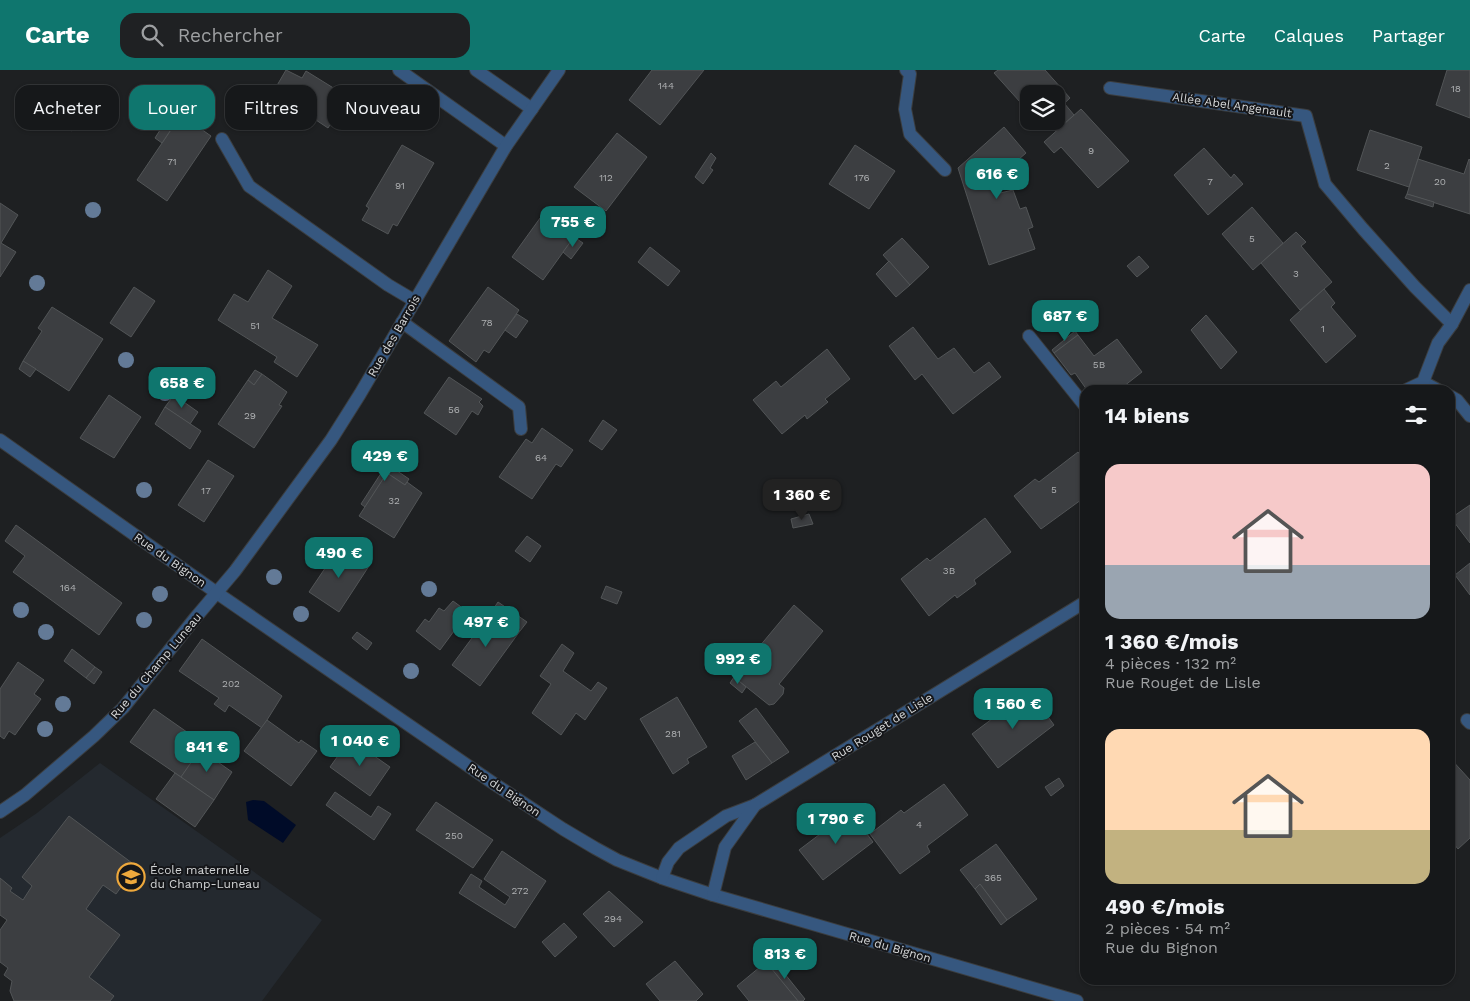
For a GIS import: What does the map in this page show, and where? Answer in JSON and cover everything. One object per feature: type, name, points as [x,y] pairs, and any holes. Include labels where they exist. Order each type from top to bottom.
[{"type":"street","points":[[399,70],[506,146]]},
{"type":"street","points":[[476,70],[532,109]]},
{"type":"street","name":"Rue des Barrois","points":[[217,593],[331,440],[506,146],[559,70]]},
{"type":"street","points":[[906,70],[910,74],[905,110],[910,134],[945,170]]},
{"type":"street","name":"Allée Abel Angenault","points":[[1110,88],[1306,116],[1325,184],[1415,287],[1452,324]]},
{"type":"street","points":[[222,139],[249,186],[388,285],[415,301]]},
{"type":"street","points":[[1417,385],[1423,382],[1438,343],[1452,324],[1470,290]]},
{"type":"street","points":[[402,322],[519,407],[521,429]]},
{"type":"street","points":[[1029,336],[1080,400]]},
{"type":"street","points":[[1423,382],[1429,385]]},
{"type":"street","points":[[1455,399],[1470,416]]},
{"type":"street","name":"Rue du Bignon","points":[[0,440],[485,778],[563,829],[617,860],[713,895],[1076,1001]]},
{"type":"street","name":"Rue du Champ Luneau","points":[[0,812],[25,795],[87,742],[123,708],[217,593]]},
{"type":"street","name":"Rue Rouget de Lisle","points":[[662,878],[668,862],[679,848],[726,816],[756,805],[1080,605]]},
{"type":"street","name":"Rue Rouget de Lisle","points":[[713,895],[724,847],[756,805]]},
{"type":"shaded area","name":"École maternelle du Champ-Luneau","points":[[100,763],[322,920],[262,1001],[14,1001],[10,991],[12,981],[4,975],[8,968],[0,962],[0,930],[7,920],[0,915],[0,838],[37,813]]},
{"type":"water","points":[[253,800],[264,801],[296,825],[283,843],[248,820],[246,802]]},
{"type":"building","points":[[286,70],[302,78],[306,71],[329,85],[327,85],[327,127],[317,121],[317,85],[277,85]]},
{"type":"building","points":[[652,70],[704,70],[660,125],[629,100]]},
{"type":"building","points":[[998,70],[1045,70],[1058,85],[1020,85],[1020,102],[994,73]]},
{"type":"building","points":[[1447,70],[1470,70],[1470,118],[1436,105]]},
{"type":"building","points":[[1065,92],[1070,98],[1065,103]]},
{"type":"building","points":[[1065,104],[1074,115],[1065,123]]},
{"type":"building","points":[[1081,109],[1129,161],[1098,188],[1061,147],[1054,153],[1044,142],[1057,130],[1065,130],[1065,123]]},
{"type":"building","points":[[1004,127],[1026,153],[995,180],[1000,193],[1013,190],[1020,209],[1026,207],[1033,227],[1028,229],[1035,249],[989,265],[958,168]]},
{"type":"building","points":[[160,130],[170,131],[162,143],[155,138]]},
{"type":"building","points":[[171,130],[202,130],[211,136],[167,201],[137,180]]},
{"type":"building","points":[[1370,130],[1422,147],[1409,187],[1357,170]]},
{"type":"building","points":[[617,133],[647,157],[606,211],[574,187]]},
{"type":"building","points":[[402,145],[434,163],[397,226],[393,224],[388,234],[362,220],[369,208],[366,206]]},
{"type":"building","points":[[855,145],[895,171],[869,209],[829,184]]},
{"type":"building","points":[[1204,148],[1231,178],[1234,174],[1243,184],[1208,215],[1174,175]]},
{"type":"building","points":[[711,153],[716,158],[710,168],[713,170],[703,184],[695,177]]},
{"type":"building","points":[[1418,159],[1464,174],[1470,160],[1470,214],[1407,194]]},
{"type":"building","points":[[1407,194],[1434,202],[1433,207],[1405,198]]},
{"type":"building","points":[[0,203],[18,215],[1,243],[16,252],[0,277]]},
{"type":"building","points":[[1252,207],[1283,243],[1253,270],[1222,234]]},
{"type":"building","points":[[543,214],[574,237],[543,280],[512,257]]},
{"type":"building","points":[[1296,232],[1306,242],[1301,246],[1332,282],[1300,310],[1261,263]]},
{"type":"building","points":[[574,237],[583,243],[571,259],[563,252]]},
{"type":"building","points":[[902,238],[929,267],[910,285],[883,255]]},
{"type":"building","points":[[650,247],[680,271],[668,286],[638,262]]},
{"type":"building","points":[[1139,256],[1149,267],[1137,277],[1127,266]]},
{"type":"building","points":[[889,261],[910,285],[896,297],[876,274]]},
{"type":"building","points":[[268,270],[292,286],[272,318],[318,345],[297,377],[274,362],[277,357],[218,320],[234,294],[248,302]]},
{"type":"building","points":[[134,287],[155,301],[131,337],[110,323]]},
{"type":"building","points":[[488,287],[519,310],[489,353],[484,350],[476,362],[449,341]]},
{"type":"building","points":[[1324,289],[1335,303],[1331,307],[1356,336],[1326,363],[1290,320]]},
{"type":"building","points":[[52,307],[103,339],[69,391],[23,361],[42,331],[38,328]]},
{"type":"building","points":[[517,314],[528,321],[516,338],[505,330]]},
{"type":"building","points":[[1206,315],[1237,352],[1221,369],[1191,330]]},
{"type":"building","points":[[913,327],[938,359],[954,348],[974,373],[989,362],[1001,377],[953,414],[922,374],[915,380],[889,346]]},
{"type":"building","points":[[1075,331],[1078,335],[1054,353],[1052,350]]},
{"type":"building","points":[[1078,335],[1094,356],[1117,339],[1142,372],[1125,385],[1083,385],[1075,373],[1071,375],[1054,353]]},
{"type":"building","points":[[827,349],[850,379],[825,399],[828,402],[807,419],[805,415],[782,434],[753,400],[776,381],[781,387]]},
{"type":"building","points":[[23,361],[36,369],[30,377],[19,369]]},
{"type":"building","points":[[255,370],[262,374],[254,385],[248,380]]},
{"type":"building","points":[[262,374],[287,392],[279,405],[282,406],[254,448],[218,424],[248,380],[254,385]]},
{"type":"building","points":[[449,377],[482,399],[479,402],[483,406],[478,415],[472,411],[456,435],[424,413]]},
{"type":"building","points":[[109,395],[141,417],[114,458],[80,438]]},
{"type":"building","points":[[174,395],[198,412],[190,424],[165,407]]},
{"type":"building","points":[[165,407],[201,431],[190,449],[155,424]]},
{"type":"building","points":[[603,420],[617,430],[602,450],[589,441]]},
{"type":"building","points":[[542,428],[573,450],[561,467],[556,464],[532,499],[499,477],[526,439],[532,443]]},
{"type":"building","points":[[1078,452],[1080,455],[1080,501],[1041,529],[1014,496],[1035,479],[1039,482]]},
{"type":"building","points":[[208,460],[234,476],[204,522],[178,505]]},
{"type":"building","points":[[387,464],[409,479],[405,485],[387,473],[365,507],[361,504]]},
{"type":"building","points":[[387,473],[405,485],[407,482],[422,493],[394,538],[359,516]]},
{"type":"building","points":[[1470,505],[1470,543],[1455,523],[1455,515]]},
{"type":"building","points":[[809,514],[813,524],[793,528],[791,519]]},
{"type":"building","points":[[985,518],[1011,552],[974,580],[976,584],[957,598],[955,595],[929,616],[901,579],[927,558],[930,561]]},
{"type":"building","points":[[16,525],[122,603],[99,635],[13,572],[25,556],[5,541]]},
{"type":"building","points":[[527,536],[541,546],[530,562],[515,551]]},
{"type":"building","points":[[340,546],[369,566],[339,612],[309,592]]},
{"type":"building","points":[[1470,563],[1470,595],[1455,575]]},
{"type":"building","points":[[606,586],[622,592],[617,604],[601,598]]},
{"type":"building","points":[[453,601],[468,612],[440,650],[416,631],[425,619],[429,622],[439,608],[444,611]]},
{"type":"building","points":[[498,602],[527,622],[520,631],[492,611]]},
{"type":"building","points":[[794,605],[823,631],[779,684],[784,688],[783,694],[774,704],[769,705],[734,677]]},
{"type":"building","points":[[492,611],[520,631],[480,686],[452,665]]},
{"type":"building","points":[[357,632],[372,643],[367,650],[352,638]]},
{"type":"building","points":[[202,639],[282,696],[262,728],[229,705],[225,712],[214,704],[219,698],[179,671]]},
{"type":"building","points":[[562,644],[574,653],[563,671],[591,691],[598,682],[607,688],[585,720],[576,713],[561,735],[532,713],[551,684],[540,676]]},
{"type":"building","points":[[72,649],[95,667],[86,678],[64,661]]},
{"type":"building","points":[[18,662],[44,680],[34,694],[41,699],[15,735],[9,731],[4,739],[0,736],[0,689]]},
{"type":"building","points":[[95,667],[102,672],[94,684],[86,678]]},
{"type":"building","points":[[734,677],[746,687],[742,693],[730,683]]},
{"type":"building","points":[[1029,691],[1054,725],[998,768],[972,734]]},
{"type":"building","points":[[677,697],[707,747],[687,759],[689,763],[673,774],[640,719]]},
{"type":"building","points":[[756,708],[789,752],[772,763],[739,721]]},
{"type":"building","points":[[154,709],[204,744],[181,777],[130,742]]},
{"type":"building","points":[[267,720],[299,743],[301,740],[317,751],[291,786],[244,751]]},
{"type":"building","points":[[350,739],[390,767],[370,796],[330,767]]},
{"type":"building","points":[[755,742],[772,763],[746,780],[732,756]]},
{"type":"building","points":[[204,744],[220,754],[215,760],[232,772],[214,800],[181,777]]},
{"type":"building","points":[[1455,764],[1470,780],[1470,838],[1458,849],[1455,845]]},
{"type":"building","points":[[175,773],[214,800],[195,827],[156,799]]},
{"type":"building","points":[[1059,778],[1064,786],[1051,796],[1045,787]]},
{"type":"building","points":[[944,784],[968,815],[927,846],[930,852],[900,874],[870,834],[901,810],[904,813]]},
{"type":"building","points":[[335,792],[371,817],[378,806],[391,814],[374,840],[326,805]]},
{"type":"building","points":[[436,802],[493,840],[473,868],[416,830]]},
{"type":"building","points":[[847,808],[873,842],[823,880],[799,850],[832,825],[830,821]]},
{"type":"building","points":[[69,816],[136,866],[116,894],[103,885],[86,909],[120,935],[89,977],[114,996],[110,1001],[14,1001],[10,991],[12,981],[4,975],[8,968],[0,962],[0,930],[7,920],[0,915],[0,878],[12,888],[10,891],[23,900],[32,886],[22,877]]},
{"type":"building","points":[[830,821],[832,825],[821,834],[819,830]]},
{"type":"building","points":[[996,844],[1037,899],[1007,920],[980,884],[975,889],[960,870]]},
{"type":"building","points":[[502,851],[546,881],[515,928],[459,893],[471,874],[482,881],[479,887],[505,905],[510,897],[484,879]]},
{"type":"building","points":[[980,884],[1007,920],[1001,925],[975,889]]},
{"type":"building","points":[[609,891],[643,922],[614,947],[583,914]]},
{"type":"building","points":[[564,923],[577,937],[555,957],[542,942]]},
{"type":"building","points":[[772,958],[805,999],[803,1001],[798,1001],[766,962]]},
{"type":"building","points":[[675,961],[703,994],[696,1001],[660,1001],[646,984]]},
{"type":"building","points":[[766,962],[798,1001],[749,1001],[737,986]]},
{"type":"place","name":"École maternelle du Champ-Luneau","points":[[131,877]]}]
